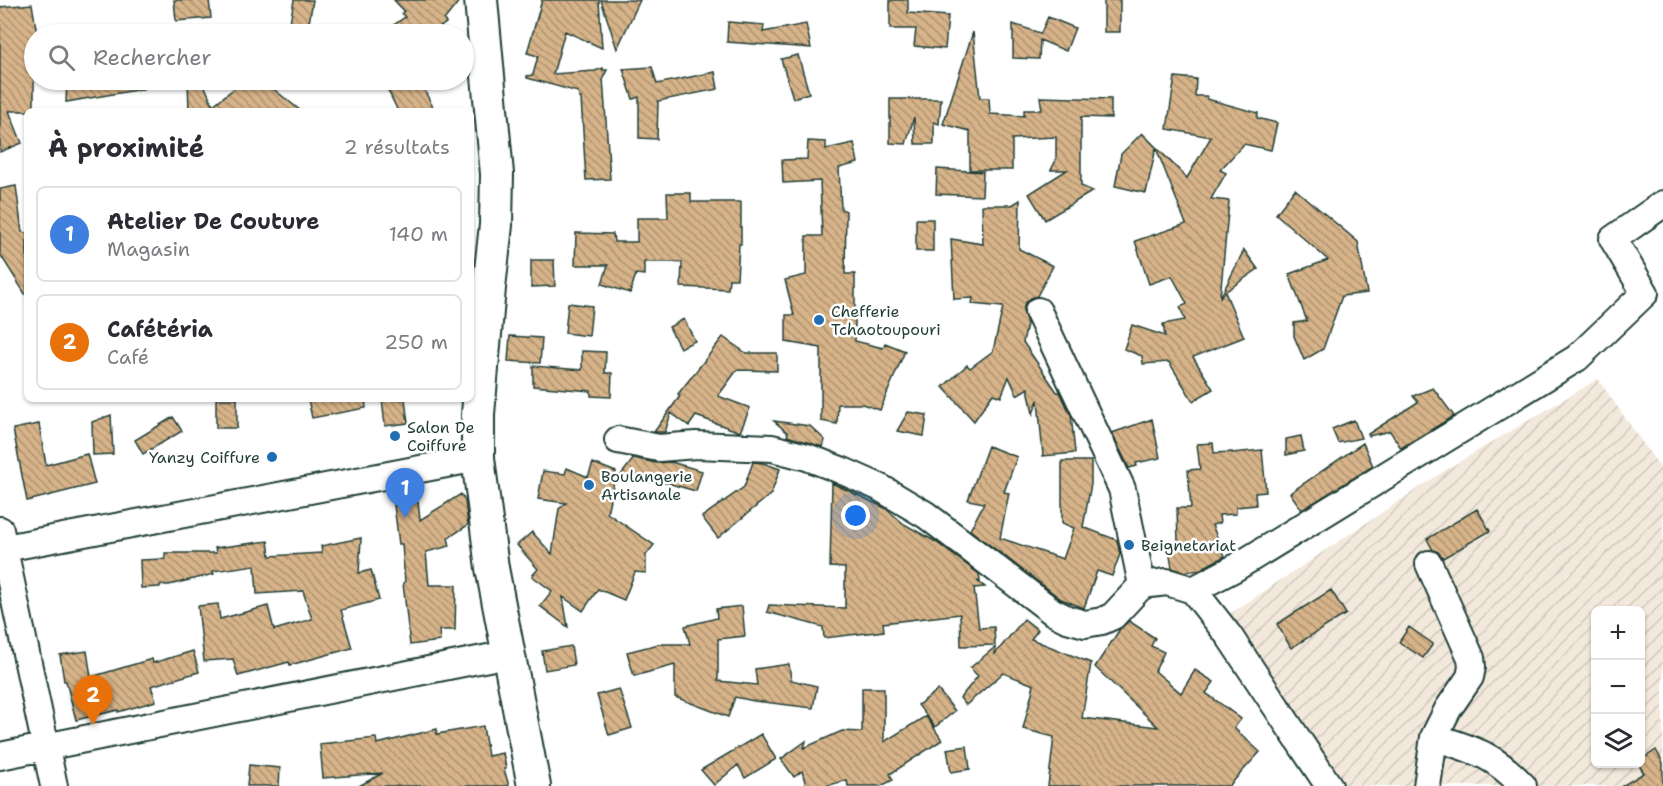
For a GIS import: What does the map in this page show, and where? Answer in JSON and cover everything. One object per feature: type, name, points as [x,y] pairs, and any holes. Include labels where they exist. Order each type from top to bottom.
[{"type":"street","points":[[481,0],[497,174],[496,225],[478,414],[478,458],[492,568],[534,786]]},
{"type":"street","points":[[1193,590],[1235,568],[1577,358],[1654,291],[1613,239],[1663,204]]},
{"type":"street","points":[[1038,311],[1122,489],[1142,585]]},
{"type":"street","points":[[618,440],[659,448],[696,445],[772,448],[807,457],[843,471],[879,487],[926,515],[1053,612],[1085,624],[1113,616],[1142,585],[1167,582],[1193,590],[1229,636],[1329,786]]},
{"type":"street","points":[[54,786],[1,542],[478,458]]},
{"type":"street","points":[[1426,786],[1434,737],[1448,709],[1470,677],[1472,667],[1471,658],[1429,564]]},
{"type":"street","points":[[0,756],[508,654]]},
{"type":"street","points":[[1434,737],[1484,754],[1506,767],[1523,786]]},
{"type":"shaded area","points":[[1598,379],[1663,472],[1663,786],[1343,786],[1230,614],[1444,471]]},
{"type":"building","points":[[174,0],[209,0],[211,18],[176,21]]},
{"type":"building","points":[[294,0],[313,0],[309,24],[290,24]]},
{"type":"building","points":[[394,0],[460,0],[444,20],[445,24],[395,24],[405,17],[402,13],[404,11]]},
{"type":"building","points":[[542,0],[599,0],[602,48],[565,31],[553,74],[595,71],[603,68],[607,70],[603,78],[610,179],[586,180],[581,98],[578,92],[527,78],[533,75],[538,56],[527,53]]},
{"type":"building","points":[[601,0],[640,0],[617,49]]},
{"type":"building","points":[[890,0],[908,0],[908,13],[948,16],[945,49],[914,46],[916,29],[890,29]]},
{"type":"building","points":[[1104,0],[1120,0],[1120,32],[1104,32]]},
{"type":"building","points":[[32,4],[35,24],[24,24],[24,90],[34,90],[34,108],[9,111],[22,143],[0,152],[0,7]]},
{"type":"building","points":[[1048,17],[1075,28],[1066,51],[1040,40],[1039,59],[1013,58],[1013,24],[1040,33],[1040,35]]},
{"type":"building","points":[[728,22],[764,25],[763,32],[806,24],[811,48],[727,42]]},
{"type":"building","points":[[973,32],[980,98],[989,98],[990,114],[1024,116],[1024,110],[1042,110],[1040,97],[1111,99],[1111,118],[1081,117],[1081,186],[1093,191],[1045,220],[1029,194],[1067,170],[1051,170],[1056,160],[1056,137],[1012,139],[1012,170],[970,170],[970,131],[943,124]]},
{"type":"building","points":[[798,55],[809,93],[793,98],[781,59]]},
{"type":"building","points":[[652,67],[657,84],[715,72],[718,89],[658,101],[657,139],[639,138],[639,97],[633,99],[623,69]]},
{"type":"building","points":[[1175,77],[1196,79],[1195,96],[1207,96],[1207,99],[1258,113],[1257,118],[1277,123],[1271,150],[1244,144],[1220,170],[1226,173],[1211,199],[1229,201],[1220,298],[1244,250],[1258,269],[1225,292],[1244,337],[1193,357],[1213,389],[1193,401],[1169,362],[1143,364],[1142,356],[1124,349],[1132,325],[1165,336],[1163,324],[1185,320],[1180,307],[1187,304],[1172,276],[1149,284],[1135,241],[1186,224],[1156,148],[1146,193],[1115,186],[1121,154],[1142,133],[1187,178],[1211,137],[1167,129]]},
{"type":"building","points":[[67,90],[137,90],[66,102]]},
{"type":"building","points":[[188,90],[206,90],[213,105],[232,90],[275,90],[297,108],[189,108]]},
{"type":"building","points":[[388,90],[424,90],[433,108],[397,108]]},
{"type":"building","points":[[890,99],[941,99],[939,124],[934,122],[934,144],[915,144],[914,117],[906,144],[890,143]]},
{"type":"building","points":[[808,141],[826,142],[826,149],[854,143],[858,163],[839,168],[841,209],[846,211],[845,274],[855,274],[855,341],[883,348],[885,343],[905,351],[880,410],[862,404],[838,404],[837,424],[821,421],[821,348],[786,342],[786,315],[794,315],[785,280],[806,275],[806,236],[822,236],[820,181],[783,183],[782,160],[807,159]]},
{"type":"building","points":[[937,169],[983,172],[982,196],[936,194]]},
{"type":"building","points":[[16,186],[22,232],[24,232],[24,292],[0,254],[0,189]]},
{"type":"building","points":[[1295,189],[1358,242],[1367,293],[1342,296],[1323,349],[1304,360],[1294,336],[1294,323],[1307,321],[1289,274],[1328,260],[1276,214]]},
{"type":"building","points":[[667,193],[691,193],[691,202],[741,202],[741,244],[739,244],[737,279],[729,279],[728,289],[681,287],[682,262],[644,262],[644,275],[636,274],[630,293],[602,284],[608,265],[575,265],[576,233],[613,234],[614,242],[637,242],[637,218],[668,218]]},
{"type":"building","points":[[1020,200],[1019,249],[1053,266],[1037,296],[1025,303],[1023,310],[1027,324],[1023,342],[1057,392],[1060,392],[1071,415],[1075,453],[1043,456],[1038,400],[1033,414],[1028,388],[1017,395],[1009,377],[1001,397],[993,394],[974,421],[943,387],[967,365],[970,368],[993,351],[1003,307],[972,304],[973,298],[954,299],[951,239],[983,244],[982,205],[1012,205]]},
{"type":"building","points":[[916,219],[933,219],[933,251],[916,251]]},
{"type":"building","points":[[531,260],[554,260],[555,286],[531,287]]},
{"type":"building","points":[[568,303],[592,306],[589,336],[565,333]]},
{"type":"building","points":[[684,319],[695,341],[680,348],[669,327]]},
{"type":"building","points":[[510,336],[542,338],[540,363],[508,361]]},
{"type":"building","points":[[723,337],[746,353],[777,353],[777,371],[737,370],[718,396],[750,408],[740,432],[696,416],[689,426],[671,413],[665,432],[654,432],[680,396],[678,394]]},
{"type":"building","points":[[582,351],[606,352],[605,373],[612,373],[611,397],[591,396],[591,391],[533,386],[533,366],[582,370]]},
{"type":"building","points":[[1433,388],[1454,416],[1401,448],[1390,431],[1369,436],[1368,434],[1418,402],[1413,396]]},
{"type":"building","points":[[216,402],[237,402],[237,428],[216,428]]},
{"type":"building","points":[[309,402],[365,402],[366,408],[312,418]]},
{"type":"building","points":[[382,402],[405,402],[408,423],[385,426]]},
{"type":"building","points":[[908,412],[927,415],[924,436],[897,431]]},
{"type":"building","points":[[111,415],[113,454],[93,455],[92,422]]},
{"type":"building","points":[[173,417],[182,431],[143,454],[135,440]]},
{"type":"building","points":[[1152,419],[1160,458],[1136,463],[1137,466],[1129,468],[1112,433]]},
{"type":"building","points":[[1354,420],[1361,438],[1338,443],[1332,429]]},
{"type":"building","points":[[774,421],[810,426],[825,440],[823,447],[787,436],[788,433]]},
{"type":"building","points":[[39,424],[46,465],[87,454],[95,484],[27,501],[13,429]]},
{"type":"building","points":[[1301,436],[1304,451],[1286,455],[1286,439]]},
{"type":"building","points":[[1213,443],[1214,453],[1262,450],[1266,492],[1255,493],[1256,505],[1236,507],[1236,514],[1219,515],[1220,523],[1212,525],[1225,556],[1199,570],[1185,572],[1172,568],[1168,544],[1178,542],[1177,508],[1191,508],[1188,470],[1200,469],[1197,444]]},
{"type":"building","points":[[1363,443],[1373,466],[1302,510],[1290,493]]},
{"type":"building","points":[[988,446],[1017,457],[1004,492],[1009,493],[1000,538],[1063,559],[1074,528],[1062,523],[1062,461],[1091,461],[1091,484],[1083,527],[1117,540],[1120,554],[1112,576],[1097,571],[1084,608],[1061,599],[970,530],[984,503],[968,500]]},
{"type":"building","points":[[634,458],[656,463],[671,462],[702,471],[696,491],[667,483],[617,480]]},
{"type":"building","points":[[753,462],[780,469],[771,494],[718,538],[702,517],[744,487]]},
{"type":"building","points":[[593,463],[616,472],[607,513],[654,545],[646,555],[646,573],[635,572],[624,600],[598,589],[583,611],[563,597],[568,627],[540,606],[552,591],[532,576],[538,569],[517,545],[532,532],[552,554],[559,509],[566,503],[538,499],[543,471],[565,474],[567,468],[588,477]]},
{"type":"building","points":[[832,483],[885,508],[904,524],[936,542],[979,574],[980,582],[977,581],[985,587],[974,588],[979,628],[994,627],[995,645],[961,646],[960,614],[883,623],[884,631],[824,638],[823,627],[767,612],[769,605],[845,608],[845,568],[830,567]]},
{"type":"building","points":[[461,494],[465,501],[468,525],[448,538],[450,546],[426,552],[429,585],[456,585],[455,630],[439,630],[440,641],[410,645],[403,583],[405,582],[402,544],[399,544],[394,505],[418,502],[420,520]]},
{"type":"building","points":[[1477,509],[1490,531],[1443,558],[1433,550],[1427,539]]},
{"type":"building","points":[[361,538],[359,573],[371,570],[379,600],[341,610],[352,648],[290,665],[289,662],[238,676],[233,659],[204,661],[198,606],[218,604],[220,619],[268,606],[274,630],[312,619],[303,591],[257,594],[255,565],[213,571],[214,574],[160,585],[160,587],[141,588],[140,560],[165,559],[165,553],[216,553],[215,548],[268,541],[270,556],[322,553],[321,546]]},
{"type":"building","points":[[1331,590],[1346,614],[1291,648],[1277,624]]},
{"type":"building","points":[[742,606],[745,636],[718,639],[718,681],[757,685],[755,669],[789,664],[791,680],[817,686],[813,708],[735,697],[728,717],[675,697],[675,665],[634,676],[627,652],[659,644],[690,644],[685,626],[717,618],[716,609]]},
{"type":"building","points":[[1024,619],[1038,630],[1031,639],[1091,663],[1082,718],[1158,727],[1095,667],[1120,629],[1129,621],[1155,638],[1151,646],[1164,652],[1155,671],[1181,693],[1195,670],[1214,682],[1206,693],[1241,719],[1234,728],[1260,752],[1229,786],[1048,786],[1054,737],[1023,729],[1034,685],[1003,673],[966,705],[960,698],[978,676],[970,668],[995,647],[995,654]]},
{"type":"building","points":[[1409,627],[1433,644],[1423,658],[1399,642]]},
{"type":"building","points":[[571,646],[574,665],[545,670],[542,651]]},
{"type":"building","points":[[87,651],[91,677],[152,659],[153,663],[193,651],[199,672],[151,686],[156,701],[118,712],[118,710],[76,720],[66,681],[64,681],[60,655]]},
{"type":"building","points":[[862,688],[884,688],[884,742],[926,716],[942,740],[890,774],[893,780],[881,786],[848,786],[847,780],[826,786],[806,786],[802,771],[794,777],[781,759],[806,741],[804,748],[842,731],[862,732]]},
{"type":"building","points":[[619,689],[632,728],[609,735],[597,695]]},
{"type":"building","points":[[938,690],[955,711],[935,727],[918,705]]},
{"type":"building","points":[[483,726],[488,756],[503,753],[506,768],[504,769],[509,786],[359,786],[383,773],[323,778],[320,744],[376,738],[377,744],[437,729],[437,734]]},
{"type":"building","points":[[761,734],[776,759],[745,778],[738,765],[714,785],[701,770]]},
{"type":"building","points":[[967,746],[970,769],[951,772],[947,749]]},
{"type":"building","points":[[1656,750],[1663,763],[1663,786],[1622,786],[1644,773],[1641,768],[1645,768],[1645,757]]},
{"type":"building","points":[[249,765],[280,768],[279,786],[247,786]]},
{"type":"place","name":"Chefferie Tchaotoupouri","points":[[819,320]]},
{"type":"place","name":"Salon De Coiffure","points":[[395,436]]},
{"type":"place","name":"Yanzy Coiffure","points":[[272,457]]},
{"type":"place","name":"Boulangerie Artisanale","points":[[589,485]]},
{"type":"place","name":"Atelier De Couture","points":[[405,518]]},
{"type":"place","name":"Beignetariat","points":[[1129,545]]},
{"type":"place","name":"Cafétéria","points":[[93,725]]}]
